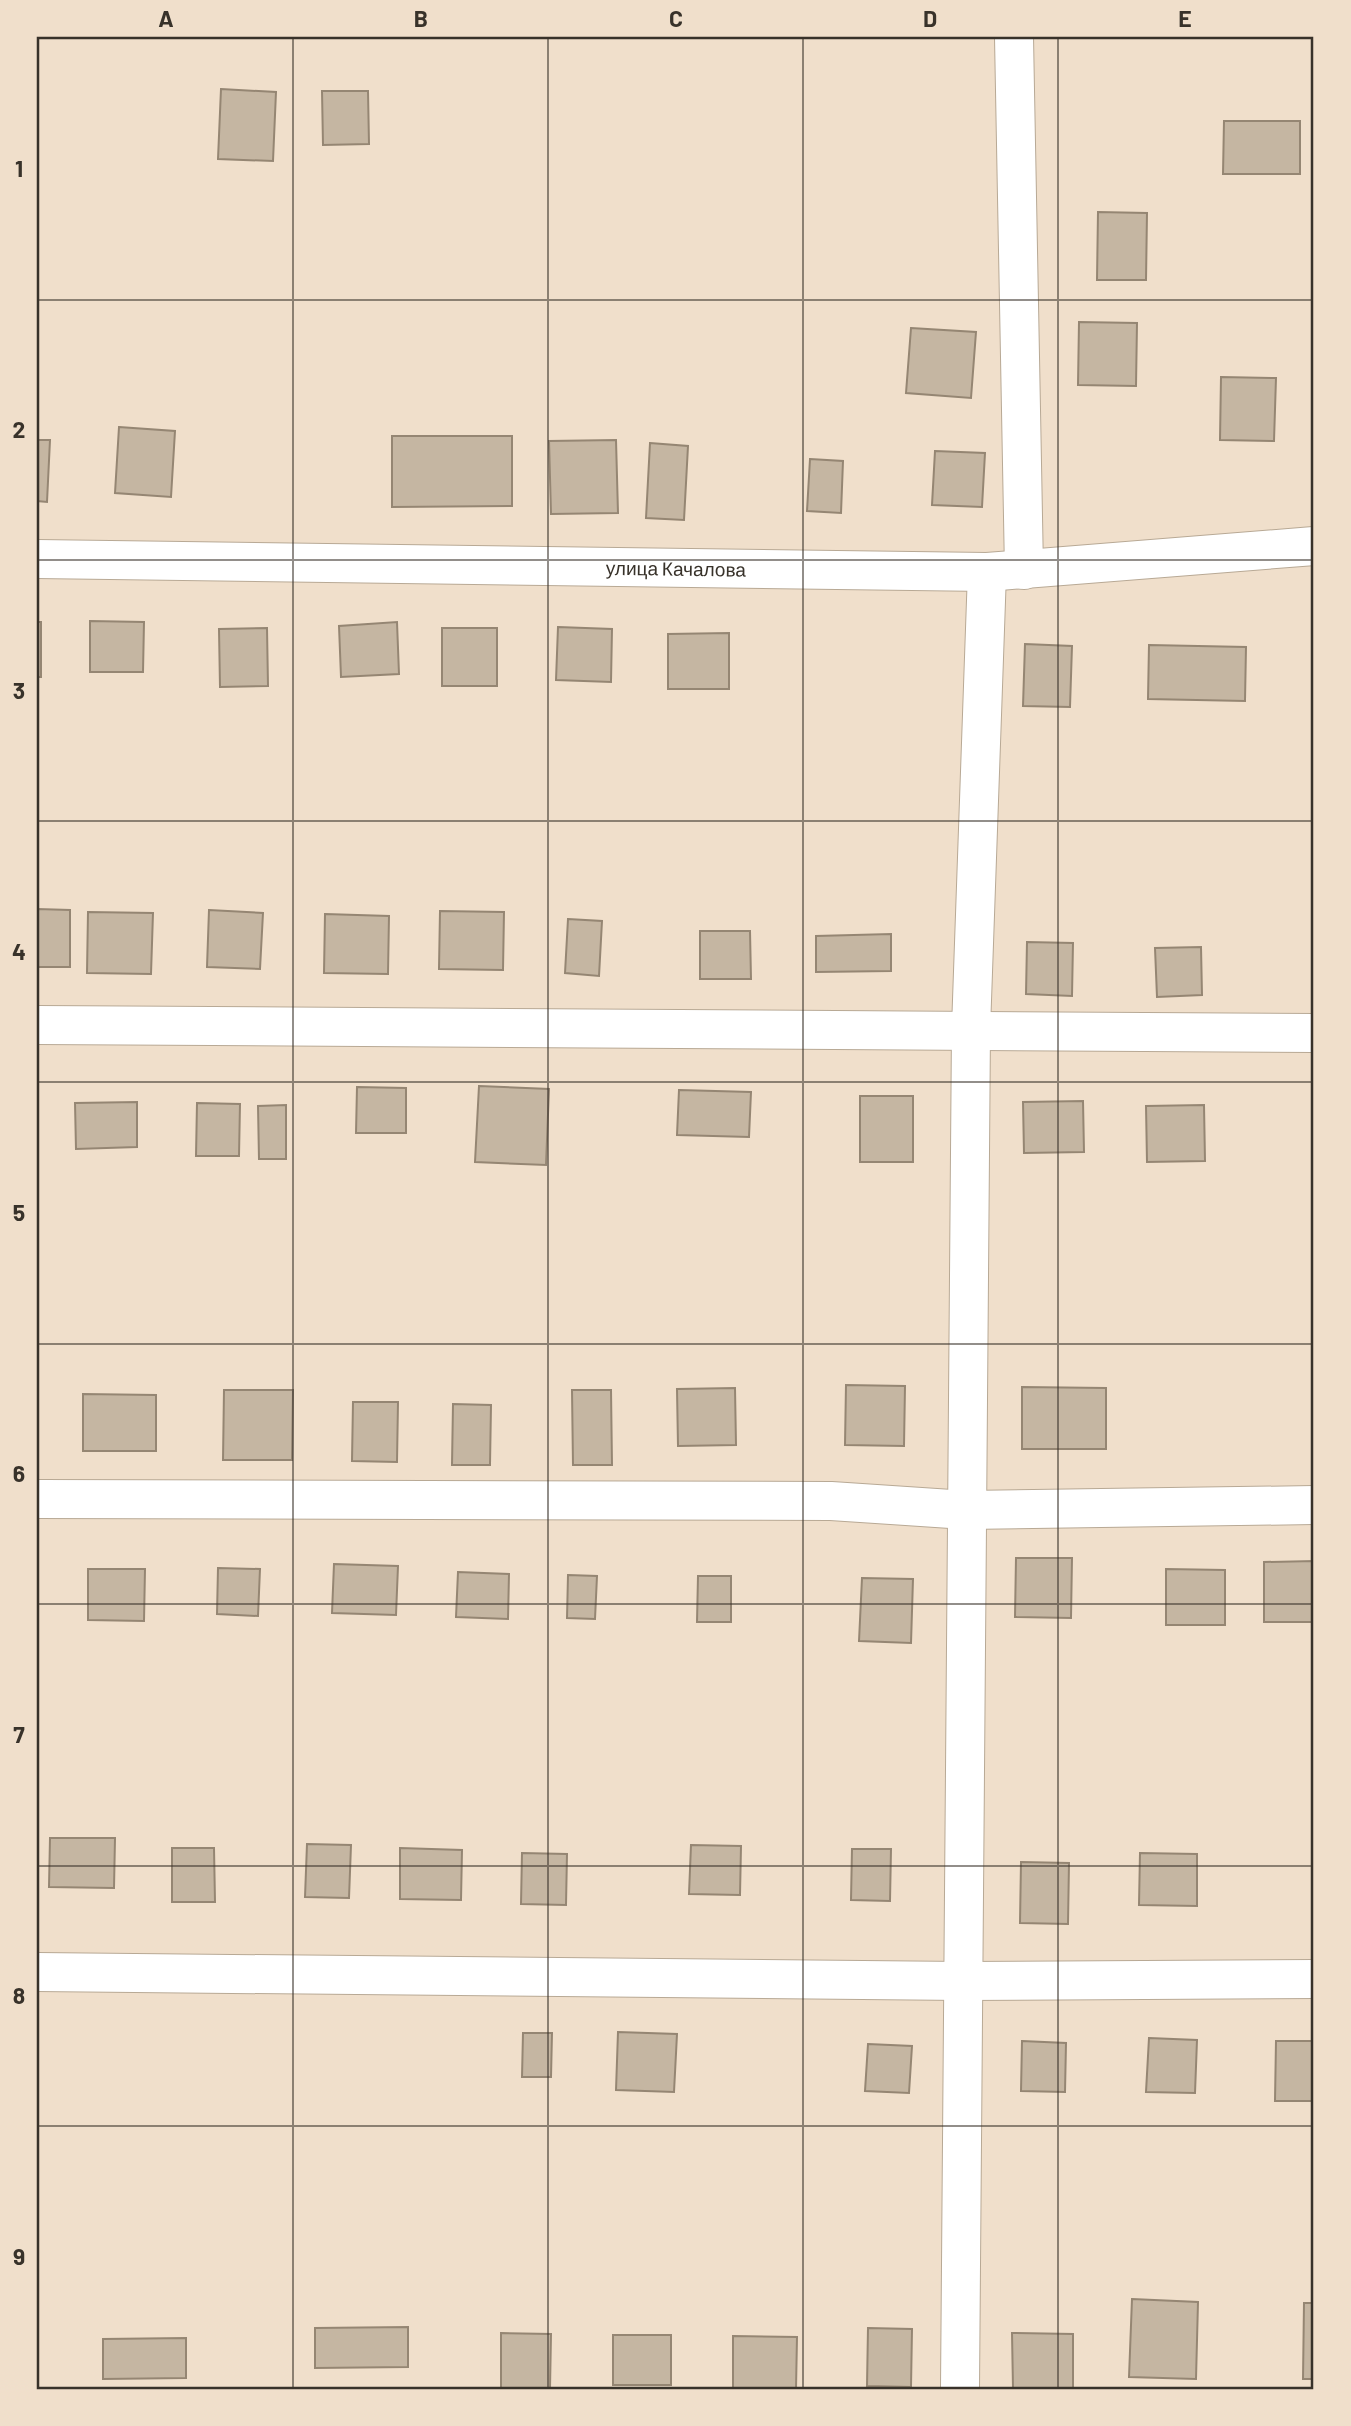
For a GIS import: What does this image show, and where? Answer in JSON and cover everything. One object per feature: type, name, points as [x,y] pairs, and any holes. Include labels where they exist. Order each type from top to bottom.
[{"type":"street","points":[[960,2389],[971,1029],[1005,571],[1014,37]]},
{"type":"street","name":"улица Качалова","points":[[37,559],[1005,571],[1314,547]]},
{"type":"street","points":[[37,1025],[1314,1033]]},
{"type":"street","points":[[37,1499],[831,1502],[966,1510],[1314,1505]]},
{"type":"street","points":[[37,1972],[962,1981],[1314,1979]]},
{"type":"building","points":[[221,89],[276,92],[273,161],[218,159]]},
{"type":"building","points":[[322,91],[368,91],[369,144],[323,145]]},
{"type":"building","points":[[1224,121],[1300,121],[1300,174],[1223,174]]},
{"type":"building","points":[[1098,212],[1147,213],[1146,280],[1097,280]]},
{"type":"building","points":[[1079,322],[1137,323],[1136,386],[1078,385]]},
{"type":"building","points":[[911,328],[976,332],[971,398],[906,393]]},
{"type":"building","points":[[1221,377],[1276,378],[1274,441],[1220,440]]},
{"type":"building","points":[[119,427],[175,431],[171,497],[115,493]]},
{"type":"building","points":[[392,436],[512,436],[512,506],[392,507]]},
{"type":"building","points":[[37,440],[50,440],[47,502],[37,501]]},
{"type":"building","points":[[616,440],[618,513],[551,514],[549,441]]},
{"type":"building","points":[[650,443],[688,446],[684,520],[646,518]]},
{"type":"building","points":[[935,451],[985,453],[982,507],[932,505]]},
{"type":"building","points":[[810,459],[843,461],[841,513],[807,511]]},
{"type":"building","points":[[90,621],[144,622],[143,672],[90,672]]},
{"type":"building","points":[[37,622],[41,622],[41,677],[37,677]]},
{"type":"building","points":[[397,622],[399,674],[341,677],[339,626]]},
{"type":"building","points":[[558,627],[612,629],[611,682],[556,680]]},
{"type":"building","points":[[267,628],[268,686],[220,687],[219,629]]},
{"type":"building","points":[[442,628],[497,628],[497,686],[442,686]]},
{"type":"building","points":[[729,633],[729,689],[668,689],[668,634]]},
{"type":"building","points":[[1025,644],[1072,646],[1070,707],[1023,706]]},
{"type":"building","points":[[1149,645],[1246,647],[1245,701],[1148,699]]},
{"type":"building","points":[[37,909],[70,910],[70,967],[37,967]]},
{"type":"building","points":[[209,910],[263,913],[260,969],[207,967]]},
{"type":"building","points":[[440,911],[504,912],[503,970],[439,969]]},
{"type":"building","points":[[88,912],[153,913],[151,974],[87,973]]},
{"type":"building","points":[[325,914],[389,916],[388,974],[324,973]]},
{"type":"building","points":[[568,919],[602,921],[599,976],[565,973]]},
{"type":"building","points":[[700,931],[750,931],[751,979],[700,979]]},
{"type":"building","points":[[891,934],[891,971],[816,972],[816,936]]},
{"type":"building","points":[[1027,942],[1073,943],[1072,996],[1026,994]]},
{"type":"building","points":[[1201,947],[1202,995],[1157,997],[1155,948]]},
{"type":"building","points":[[479,1086],[549,1089],[546,1165],[475,1162]]},
{"type":"building","points":[[357,1087],[406,1088],[406,1133],[356,1133]]},
{"type":"building","points":[[679,1090],[751,1092],[749,1137],[677,1135]]},
{"type":"building","points":[[860,1096],[913,1096],[913,1162],[860,1162]]},
{"type":"building","points":[[1083,1101],[1084,1152],[1024,1153],[1023,1102]]},
{"type":"building","points":[[137,1102],[137,1147],[76,1149],[75,1103]]},
{"type":"building","points":[[197,1103],[240,1104],[239,1156],[196,1156]]},
{"type":"building","points":[[286,1105],[286,1159],[259,1159],[258,1106]]},
{"type":"building","points":[[1204,1105],[1205,1161],[1147,1162],[1146,1106]]},
{"type":"building","points":[[846,1385],[905,1386],[904,1446],[845,1445]]},
{"type":"building","points":[[1022,1387],[1106,1388],[1106,1449],[1022,1449]]},
{"type":"building","points":[[735,1388],[736,1445],[678,1446],[677,1389]]},
{"type":"building","points":[[224,1390],[293,1390],[292,1460],[223,1460]]},
{"type":"building","points":[[572,1390],[611,1390],[612,1465],[573,1465]]},
{"type":"building","points":[[83,1394],[156,1395],[156,1451],[83,1451]]},
{"type":"building","points":[[353,1402],[398,1402],[397,1462],[352,1461]]},
{"type":"building","points":[[453,1404],[491,1405],[490,1465],[452,1465]]},
{"type":"building","points":[[1016,1558],[1072,1558],[1071,1618],[1015,1617]]},
{"type":"building","points":[[1314,1561],[1314,1622],[1264,1622],[1264,1562]]},
{"type":"building","points":[[334,1564],[398,1566],[396,1615],[332,1613]]},
{"type":"building","points":[[218,1568],[260,1569],[258,1616],[217,1614]]},
{"type":"building","points":[[88,1569],[145,1569],[144,1621],[88,1620]]},
{"type":"building","points":[[1166,1569],[1225,1570],[1225,1625],[1166,1625]]},
{"type":"building","points":[[458,1572],[509,1574],[508,1619],[456,1617]]},
{"type":"building","points":[[568,1575],[597,1576],[595,1619],[567,1618]]},
{"type":"building","points":[[698,1576],[731,1576],[731,1622],[697,1622]]},
{"type":"building","points":[[862,1578],[913,1579],[911,1643],[859,1641]]},
{"type":"building","points":[[50,1838],[115,1838],[114,1888],[49,1887]]},
{"type":"building","points":[[307,1844],[351,1845],[349,1898],[305,1897]]},
{"type":"building","points":[[691,1845],[741,1846],[740,1895],[689,1894]]},
{"type":"building","points":[[172,1848],[214,1848],[215,1902],[172,1902]]},
{"type":"building","points":[[400,1848],[462,1850],[461,1900],[400,1899]]},
{"type":"building","points":[[852,1849],[891,1849],[890,1901],[851,1900]]},
{"type":"building","points":[[522,1853],[567,1854],[566,1905],[521,1904]]},
{"type":"building","points":[[1140,1853],[1197,1854],[1197,1906],[1139,1905]]},
{"type":"building","points":[[1021,1862],[1069,1863],[1068,1924],[1020,1923]]},
{"type":"building","points":[[618,2032],[677,2034],[674,2092],[616,2090]]},
{"type":"building","points":[[523,2033],[552,2033],[551,2077],[522,2077]]},
{"type":"building","points":[[1149,2038],[1197,2040],[1195,2093],[1146,2092]]},
{"type":"building","points":[[1022,2041],[1066,2043],[1065,2092],[1021,2091]]},
{"type":"building","points":[[1276,2041],[1314,2041],[1314,2101],[1275,2101]]},
{"type":"building","points":[[868,2044],[912,2046],[909,2093],[865,2091]]},
{"type":"building","points":[[1132,2299],[1198,2302],[1196,2379],[1129,2377]]},
{"type":"building","points":[[1304,2303],[1314,2303],[1314,2379],[1303,2379]]},
{"type":"building","points":[[408,2327],[408,2367],[315,2368],[315,2328]]},
{"type":"building","points":[[868,2328],[912,2329],[911,2387],[867,2386]]},
{"type":"building","points":[[501,2333],[551,2334],[550,2389],[501,2389]]},
{"type":"building","points":[[1012,2333],[1073,2334],[1073,2388],[1013,2388]]},
{"type":"building","points":[[613,2335],[671,2335],[671,2385],[613,2385]]},
{"type":"building","points":[[733,2336],[797,2337],[796,2389],[733,2389]]},
{"type":"building","points":[[186,2338],[186,2378],[103,2379],[103,2339]]}]
